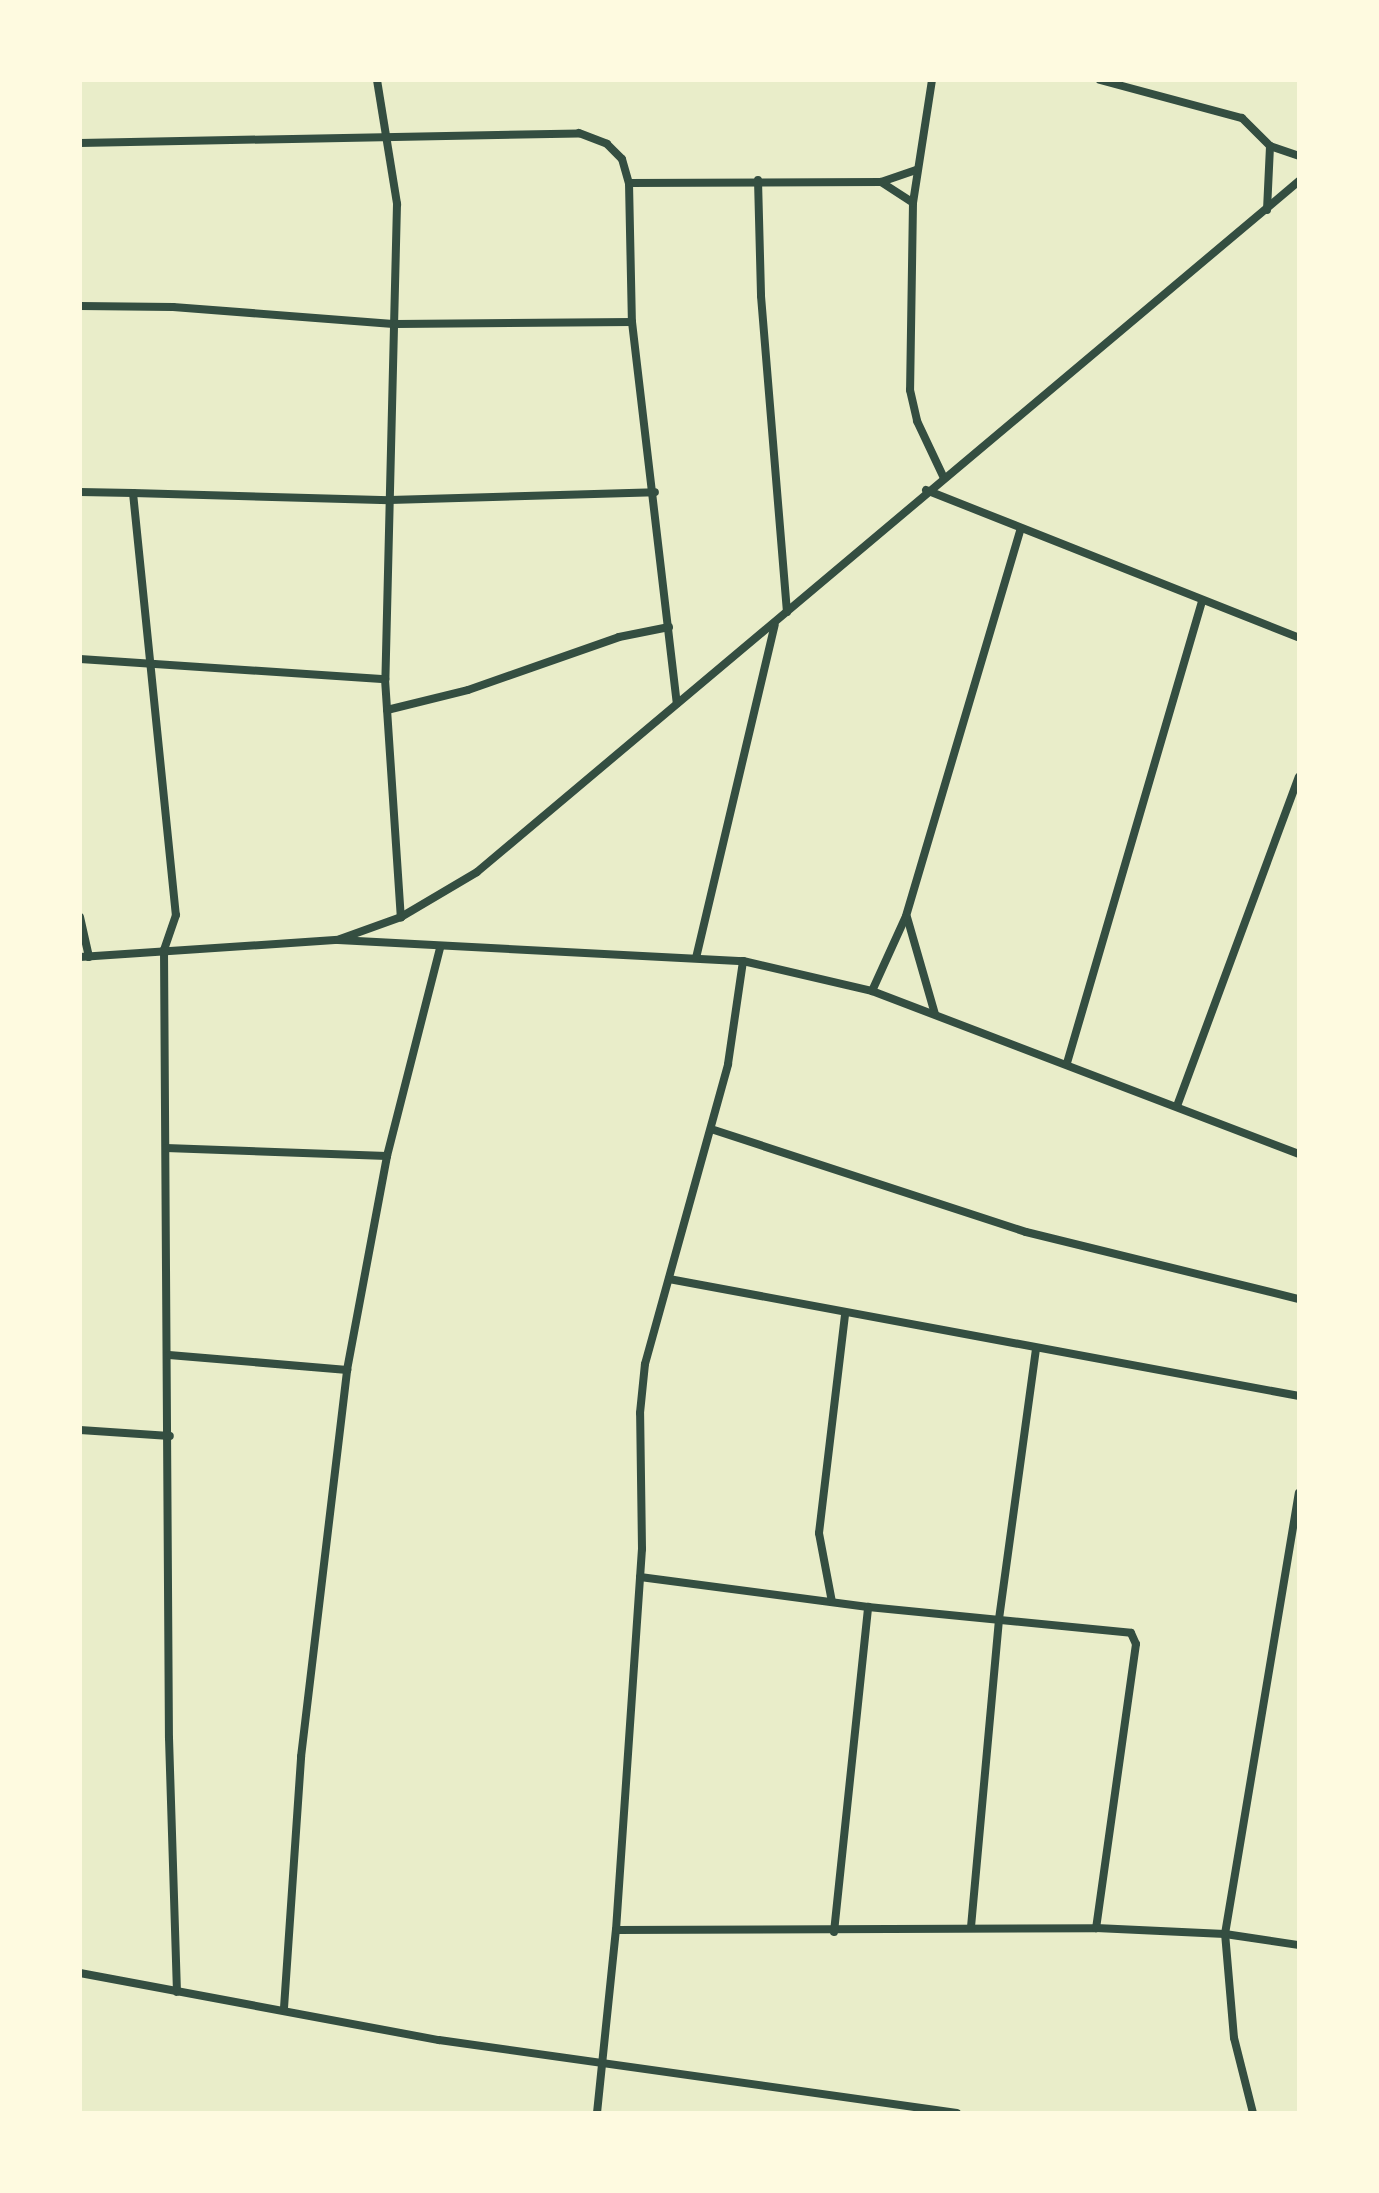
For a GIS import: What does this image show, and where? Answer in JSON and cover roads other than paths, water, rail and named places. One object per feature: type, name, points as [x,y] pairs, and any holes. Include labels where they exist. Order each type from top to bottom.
[{"type":"street","points":[[377,80],[397,204],[385,679],[401,917]]},
{"type":"street","points":[[932,80],[913,203],[910,390],[917,421],[944,478]]},
{"type":"street","points":[[1100,80],[1242,118],[1270,146],[1299,156]]},
{"type":"street","points":[[80,143],[245,142],[388,134],[579,133],[607,144],[622,159],[629,183],[632,322],[655,492],[677,703]]},
{"type":"street","points":[[1267,210],[1270,146]]},
{"type":"street","points":[[629,183],[758,180],[881,182],[916,170]]},
{"type":"street","points":[[758,180],[761,296],[787,612]]},
{"type":"street","points":[[338,940],[401,917],[477,872],[776,623],[926,490],[1299,181]]},
{"type":"street","points":[[881,182],[913,203]]},
{"type":"street","points":[[80,306],[173,307],[396,324],[632,322]]},
{"type":"street","points":[[926,490],[1299,638]]},
{"type":"street","points":[[80,492],[390,500],[655,492]]},
{"type":"street","points":[[133,493],[176,915],[164,950],[170,1436],[169,1738],[177,1992]]},
{"type":"street","points":[[872,991],[906,916],[1021,529]]},
{"type":"street","points":[[1067,1063],[1202,600]]},
{"type":"street","points":[[696,958],[776,623]]},
{"type":"street","points":[[387,710],[468,690],[619,637],[669,627]]},
{"type":"street","points":[[80,659],[385,679]]},
{"type":"street","points":[[1177,1106],[1299,777]]},
{"type":"street","points":[[906,916],[935,1014]]},
{"type":"street","points":[[80,917],[84,957],[338,940],[440,948],[743,961],[872,991],[1299,1154]]},
{"type":"street","points":[[284,2008],[301,1757],[347,1370],[387,1156],[440,948]]},
{"type":"street","points":[[597,2113],[616,1930],[640,1577],[640,1413],[645,1364],[728,1064],[743,961]]},
{"type":"street","points":[[711,1129],[1026,1232],[1299,1299]]},
{"type":"street","points":[[166,1148],[387,1156]]},
{"type":"street","points":[[669,1279],[1299,1396]]},
{"type":"street","points":[[832,1602],[819,1533],[845,1314]]},
{"type":"street","points":[[971,1927],[999,1619],[1036,1349]]},
{"type":"street","points":[[169,1355],[347,1370]]},
{"type":"street","points":[[80,1430],[170,1436]]},
{"type":"street","points":[[1253,2113],[1234,2038],[1225,1934],[1299,1493]]},
{"type":"street","points":[[640,1577],[868,1607],[1119,1628],[1134,1638],[1096,1928]]},
{"type":"street","points":[[834,1932],[868,1607]]},
{"type":"street","points":[[616,1930],[834,1932],[971,1927],[1096,1928],[1225,1934],[1299,1945]]},
{"type":"street","points":[[80,1973],[284,2008],[439,2040],[957,2113]]}]
